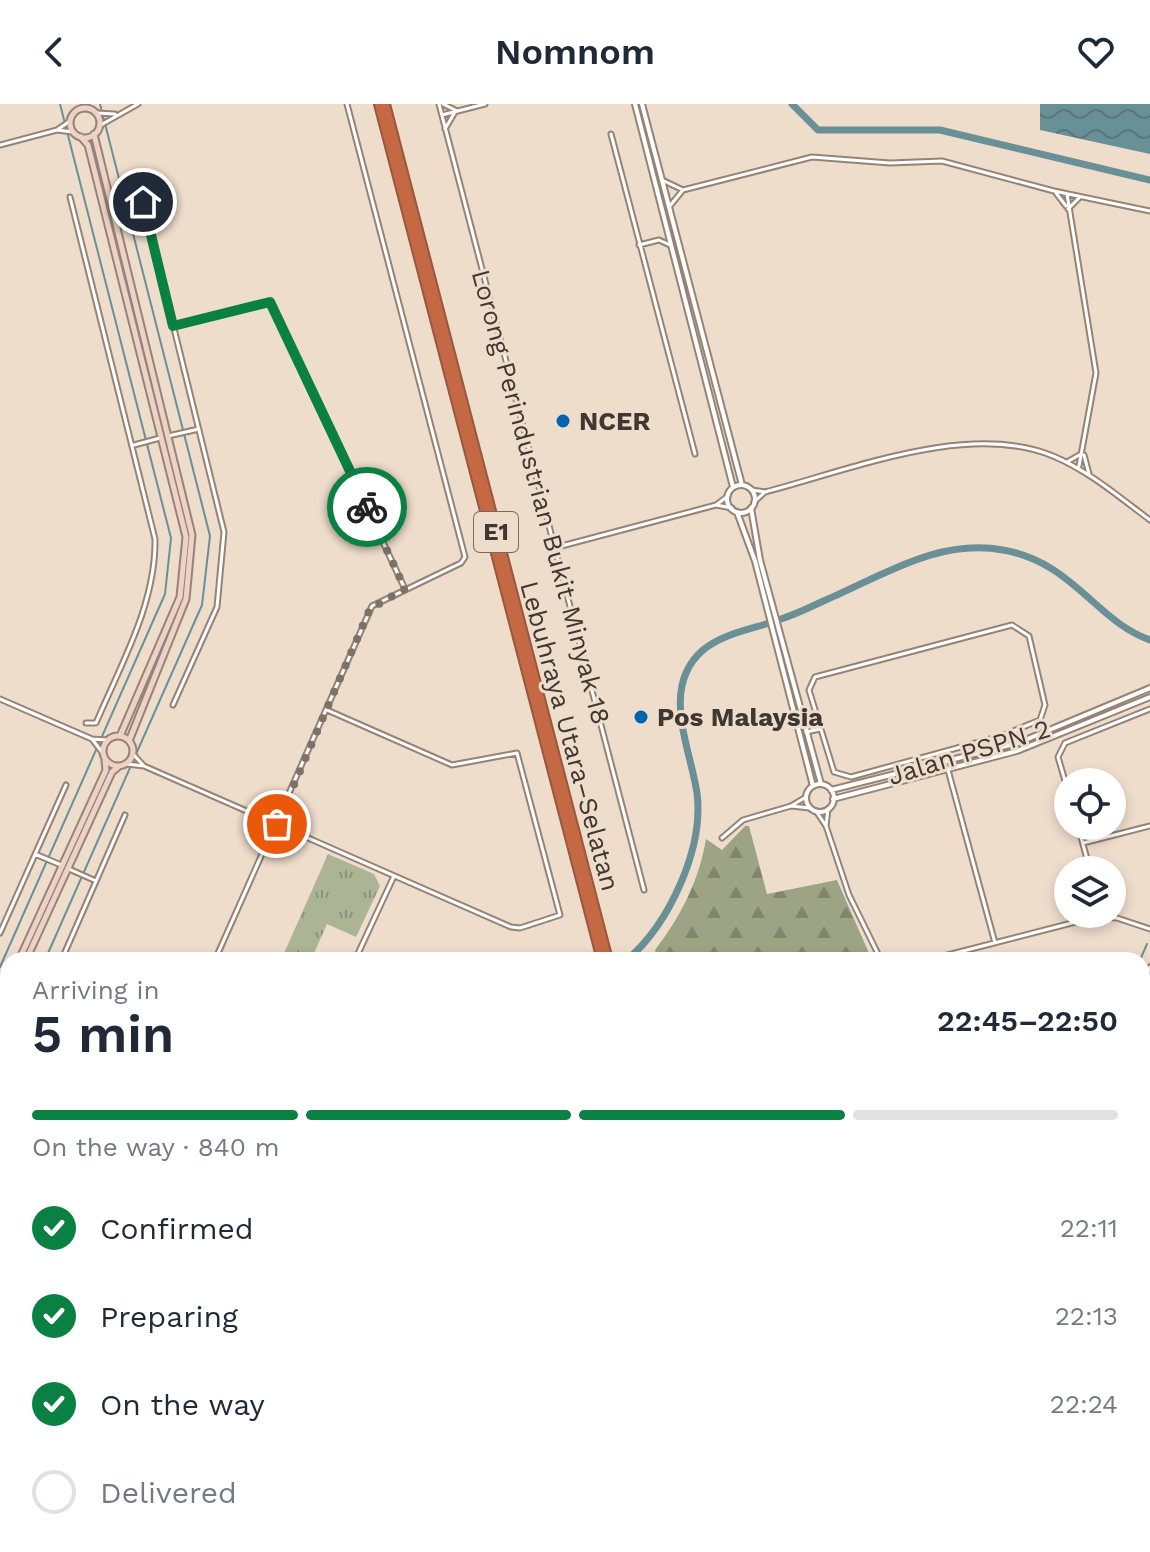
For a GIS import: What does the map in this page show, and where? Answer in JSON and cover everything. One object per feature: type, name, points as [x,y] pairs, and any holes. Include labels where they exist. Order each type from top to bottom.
[{"type":"highway","name":"Lebuhraya Utara–Selatan","points":[[382,104],[603,952]]},
{"type":"main road","points":[[81,137],[94,134],[101,125],[98,113],[86,106],[76,107],[67,123],[70,131],[88,145],[158,438],[186,537],[180,597],[120,736]]},
{"type":"main road","points":[[94,134],[192,535],[186,599],[129,741]]},
{"type":"main road","points":[[23,952],[66,868],[112,772],[131,764],[135,755],[129,741],[120,736],[103,740],[99,749],[106,770],[66,868],[29,952]]},
{"type":"main road","points":[[105,761],[118,767]]},
{"type":"street","points":[[101,125],[115,114],[138,104]]},
{"type":"street","points":[[219,952],[372,606],[461,563],[465,555],[347,104]]},
{"type":"street","points":[[441,104],[457,111]]},
{"type":"street","name":"Lorong Perindustrian Bukit Minyak 18","points":[[441,104],[441,116],[644,890]]},
{"type":"street","points":[[441,116],[485,104]]},
{"type":"street","points":[[554,548],[716,505],[728,496],[733,487],[635,104]]},
{"type":"street","points":[[642,104],[742,485]]},
{"type":"street","points":[[445,130],[457,111]]},
{"type":"street","points":[[98,113],[115,114]]},
{"type":"street","points":[[57,130],[67,123]]},
{"type":"street","points":[[0,145],[57,130],[70,131]]},
{"type":"street","points":[[611,134],[695,454]]},
{"type":"street","points":[[669,207],[683,190],[812,157],[890,163],[942,161],[1054,191],[1150,211]]},
{"type":"street","points":[[662,180],[683,190]]},
{"type":"street","points":[[138,182],[224,532],[217,607],[173,705]]},
{"type":"street","points":[[1054,191],[1068,209]]},
{"type":"street","points":[[1067,194],[1096,373],[1079,468]]},
{"type":"street","points":[[70,197],[136,444],[155,539],[153,577],[147,603],[95,724],[86,723]]},
{"type":"street","points":[[1068,209],[1081,197]]},
{"type":"street","points":[[659,240],[666,228]]},
{"type":"street","points":[[639,245],[659,240],[671,245]]},
{"type":"street","points":[[173,326],[270,302],[405,589]]},
{"type":"street","points":[[169,436],[197,429]]},
{"type":"street","points":[[136,444],[158,438]]},
{"type":"street","points":[[733,487],[742,485],[765,492],[972,442],[1042,452],[1067,462],[1090,475],[1150,520]]},
{"type":"street","points":[[1067,462],[1084,451]]},
{"type":"street","points":[[1084,451],[1090,475]]},
{"type":"street","points":[[752,490],[754,502]]},
{"type":"street","points":[[765,492],[754,502],[750,519],[821,784],[831,790],[833,799],[826,826]]},
{"type":"street","points":[[728,496],[732,508]]},
{"type":"street","points":[[716,505],[737,512],[755,561],[813,786]]},
{"type":"street","points":[[737,512],[751,508]]},
{"type":"street","points":[[1016,625],[1029,636],[1045,705],[1040,720],[1001,736],[845,777],[832,768],[820,729],[809,690],[818,676],[1016,625]]},
{"type":"street","name":"Jalan PSPN 2","points":[[831,790],[1018,743],[1150,688]]},
{"type":"street","name":"Jalan PSPN 2","points":[[833,799],[1017,751],[1150,697]]},
{"type":"street","points":[[0,699],[92,739],[103,740]]},
{"type":"street","points":[[1061,768],[1058,757],[1061,747],[1117,720],[1150,709]]},
{"type":"street","points":[[131,764],[144,766],[514,928],[560,915],[517,753],[452,765],[327,710]]},
{"type":"street","points":[[1113,711],[1117,720]]},
{"type":"street","points":[[806,732],[820,729]]},
{"type":"street","points":[[92,739],[99,749]]},
{"type":"street","points":[[947,751],[950,761]]},
{"type":"street","points":[[135,755],[144,766]]},
{"type":"street","points":[[948,770],[995,943]]},
{"type":"street","points":[[722,838],[743,820],[791,806],[806,797],[813,786],[821,784]]},
{"type":"street","points":[[0,933],[66,785]]},
{"type":"street","points":[[806,797],[826,826],[849,895],[877,952]]},
{"type":"street","points":[[791,806],[828,809]]},
{"type":"street","points":[[65,952],[125,815]]},
{"type":"street","points":[[1083,843],[1150,826]]},
{"type":"street","points":[[1082,840],[1086,856]]},
{"type":"street","points":[[535,846],[542,844]]},
{"type":"street","points":[[35,854],[96,881]]},
{"type":"street","points":[[359,952],[394,875]]},
{"type":"street","points":[[1126,922],[1150,929]]},
{"type":"street","points":[[960,952],[1054,928]]},
{"type":"street","points":[[268,1552],[282,1552]]},
{"type":"street","points":[[290,1552],[324,1552]]},
{"type":"street","points":[[366,1552],[376,1552]]},
{"type":"green space","points":[[745,826],[749,826],[767,894],[837,880],[868,952],[656,952],[688,898],[706,839],[722,850]]},
{"type":"green space","points":[[328,854],[374,874],[380,886],[356,937],[327,924],[315,952],[285,952]]},
{"type":"water","points":[[1040,104],[1150,104],[1150,154],[1040,130]]},
{"type":"waterway","points":[[7,952],[165,594],[171,538],[60,104]]},
{"type":"waterway","points":[[49,952],[202,605],[210,536],[100,104]]},
{"type":"waterway","points":[[792,104],[818,130],[940,130],[1150,180]]},
{"type":"waterway","points":[[635,952],[657,927],[669,906],[689,861],[695,838],[697,793],[684,737],[680,699],[690,665],[712,644],[795,614],[917,559],[959,549],[981,548],[1003,550],[1048,566],[1114,620],[1150,640]]},
{"type":"waterway","points":[[1144,952],[1147,944]]},
{"type":"way so far","points":[[277,824],[370,609],[377,602],[405,589],[367,507]]},
{"type":"place","name":"NCER","points":[[563,421]]},
{"type":"place","name":"Pos Malaysia","points":[[641,717]]},
{"type":"route","points":[[143,202],[173,326],[268,300],[367,507]]}]
